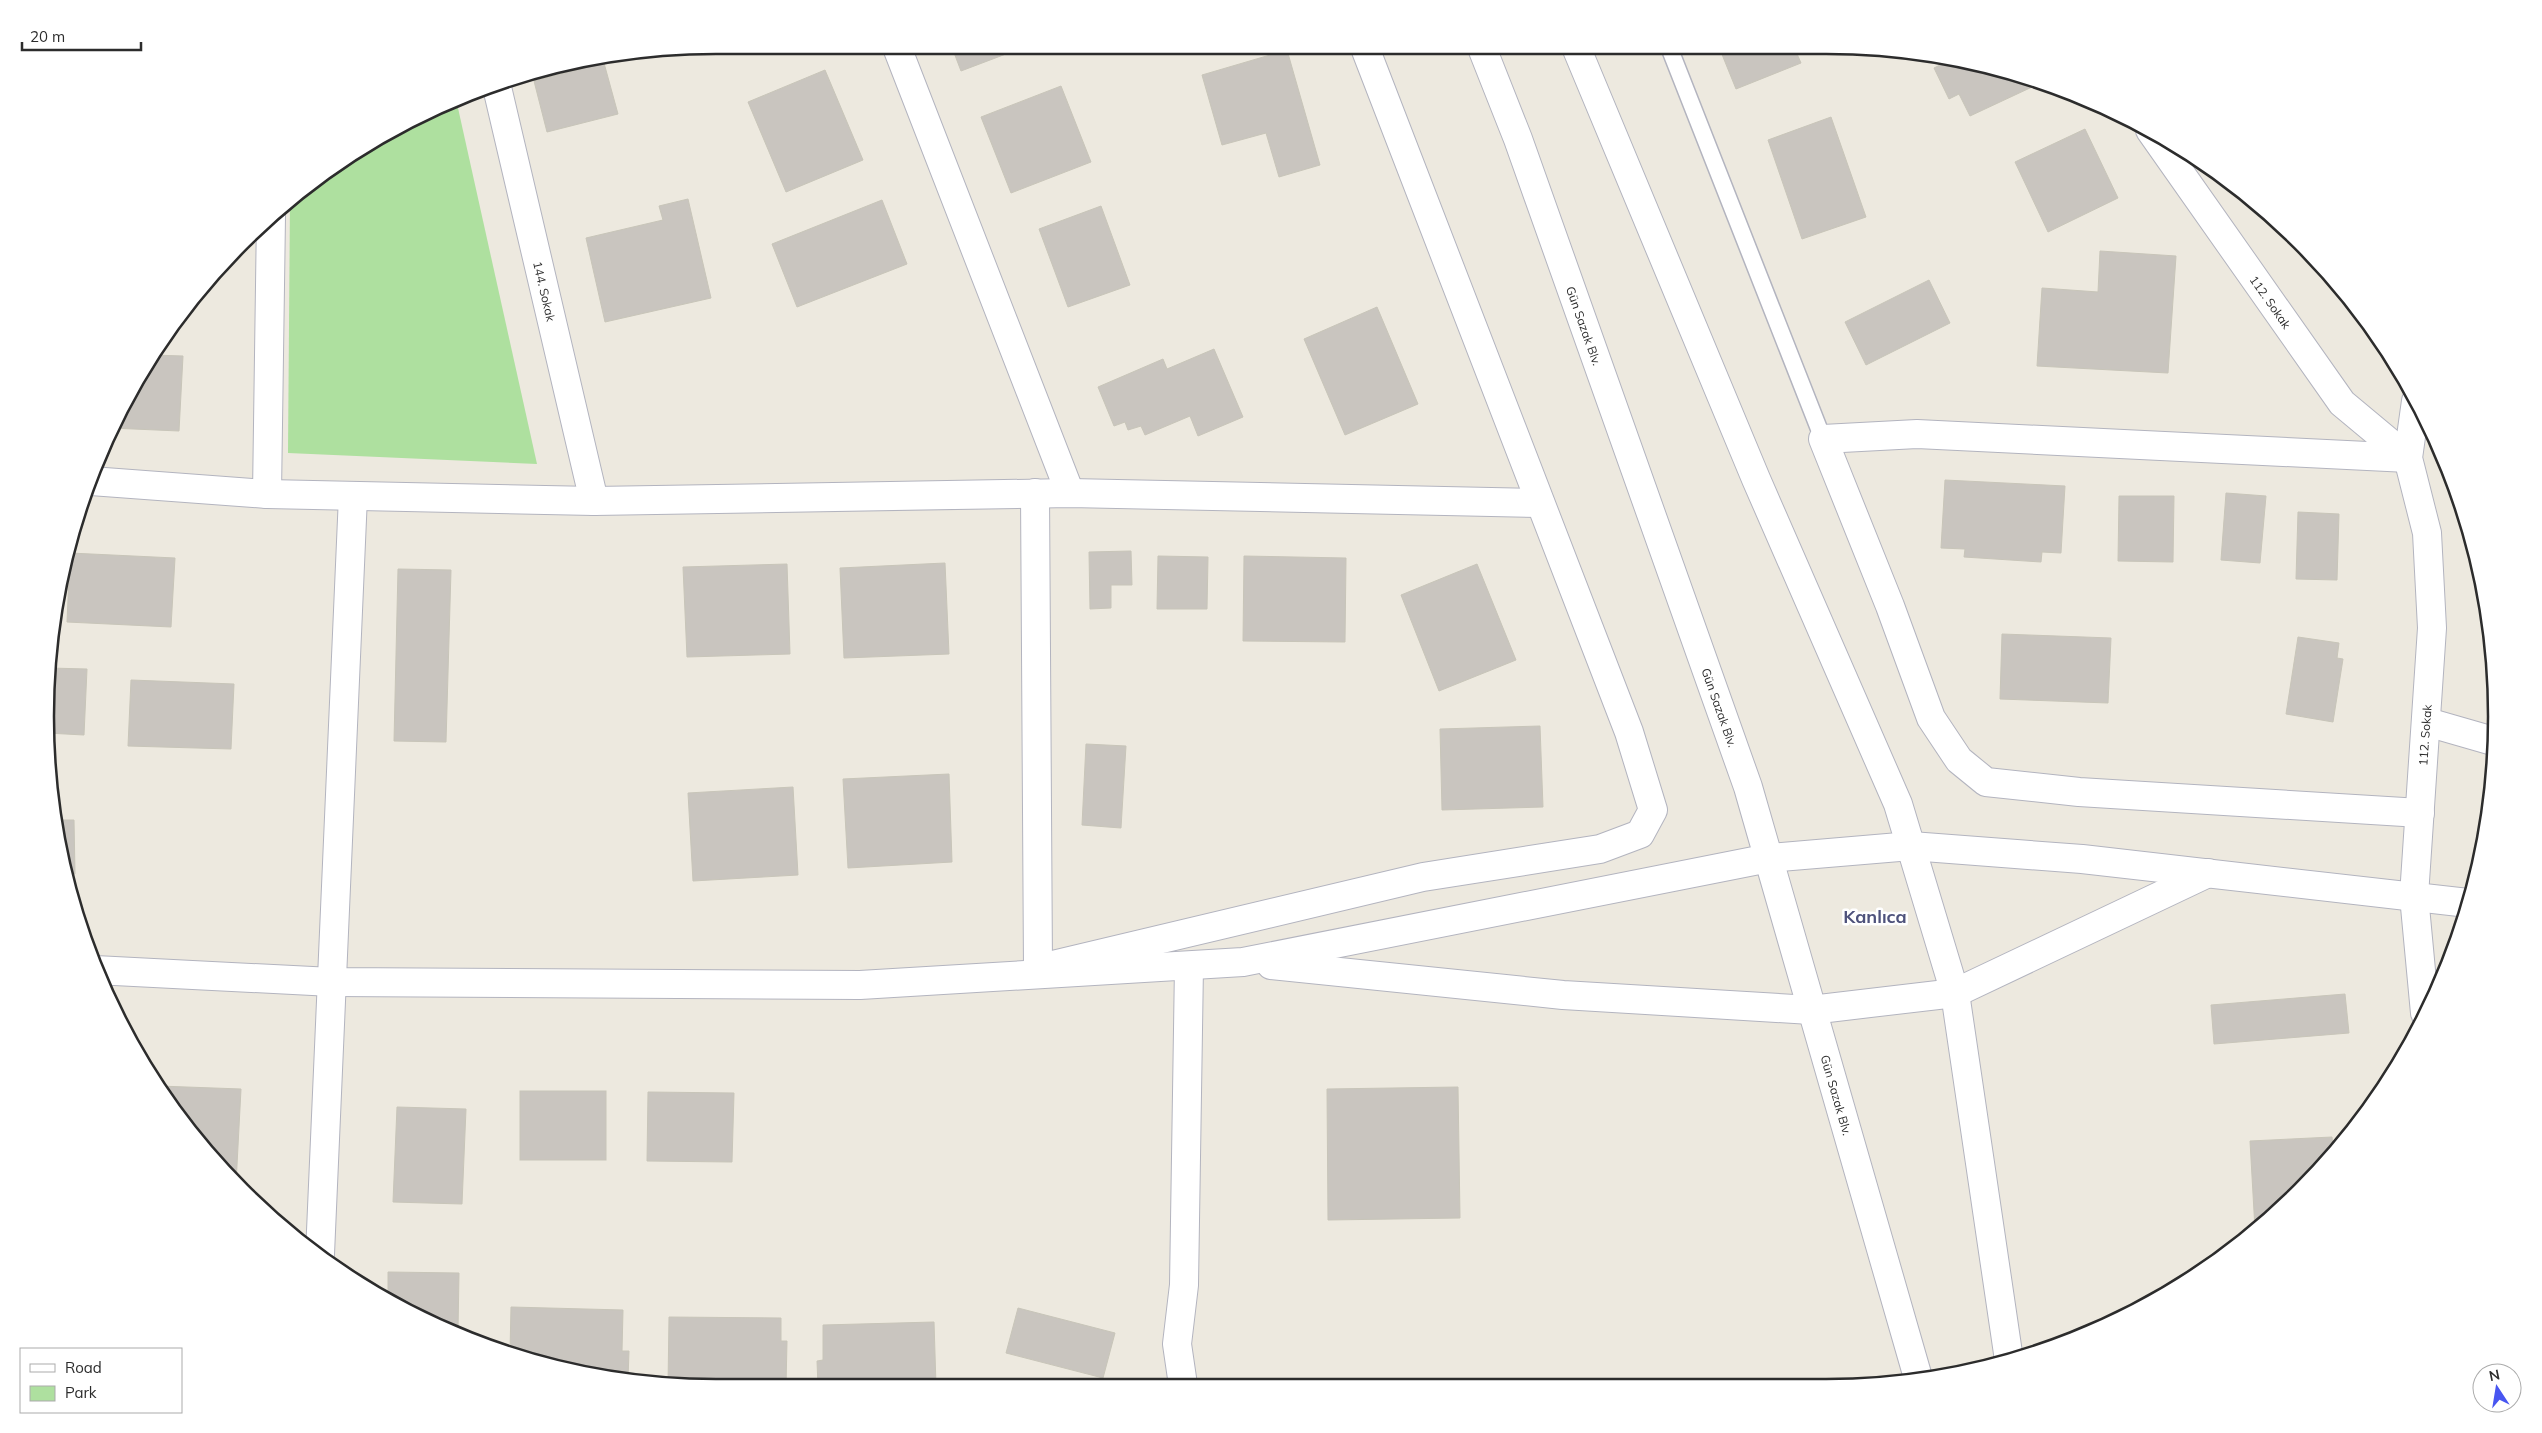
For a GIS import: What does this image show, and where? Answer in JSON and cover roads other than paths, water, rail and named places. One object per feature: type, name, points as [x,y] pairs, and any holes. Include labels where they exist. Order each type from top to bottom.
[{"type":"street","points":[[900,54],[1070,493]]},
{"type":"street","points":[[1002,976],[1423,877],[1600,849],[1640,834],[1653,810],[1629,732],[1367,54]]},
{"type":"street","name":"Gün Sazak Blv.","points":[[1484,54],[1518,139],[1748,787],[1770,858],[1811,1010],[1917,1373]]},
{"type":"street","points":[[1579,54],[1756,479],[1898,804],[1955,993],[2008,1354]]},
{"type":"street","name":"144. Sokak","points":[[498,91],[594,501]]},
{"type":"street","name":"112. Sokak","points":[[2174,153],[2342,403],[2408,458]]},
{"type":"street","points":[[267,494],[271,227]]},
{"type":"street","name":"112. Sokak","points":[[2414,413],[2408,458],[2427,533],[2432,628],[2414,896],[2424,1001]]},
{"type":"street","points":[[2408,458],[1917,434],[1823,439],[1890,606],[1931,718],[1959,760],[1986,782],[2079,792],[2420,814]]},
{"type":"street","points":[[97,481],[267,494],[594,501],[1070,493],[1540,503]]},
{"type":"street","points":[[1035,493],[1038,968]]},
{"type":"street","points":[[320,1247],[353,496]]},
{"type":"street","points":[[2427,722],[2487,739]]},
{"type":"street","points":[[104,970],[332,982],[860,985],[1189,966],[1243,962],[1770,858],[1911,846],[2082,859],[2462,902]]},
{"type":"street","points":[[1243,962],[1563,996],[1811,1010],[1955,993],[2208,873]]},
{"type":"street","points":[[1181,1379],[1177,1344],[1184,1285],[1189,966]]},
{"type":"lane","points":[[1672,54],[1823,439]]},
{"type":"district","name":"Kanlıca","points":[[1875,916]]}]
